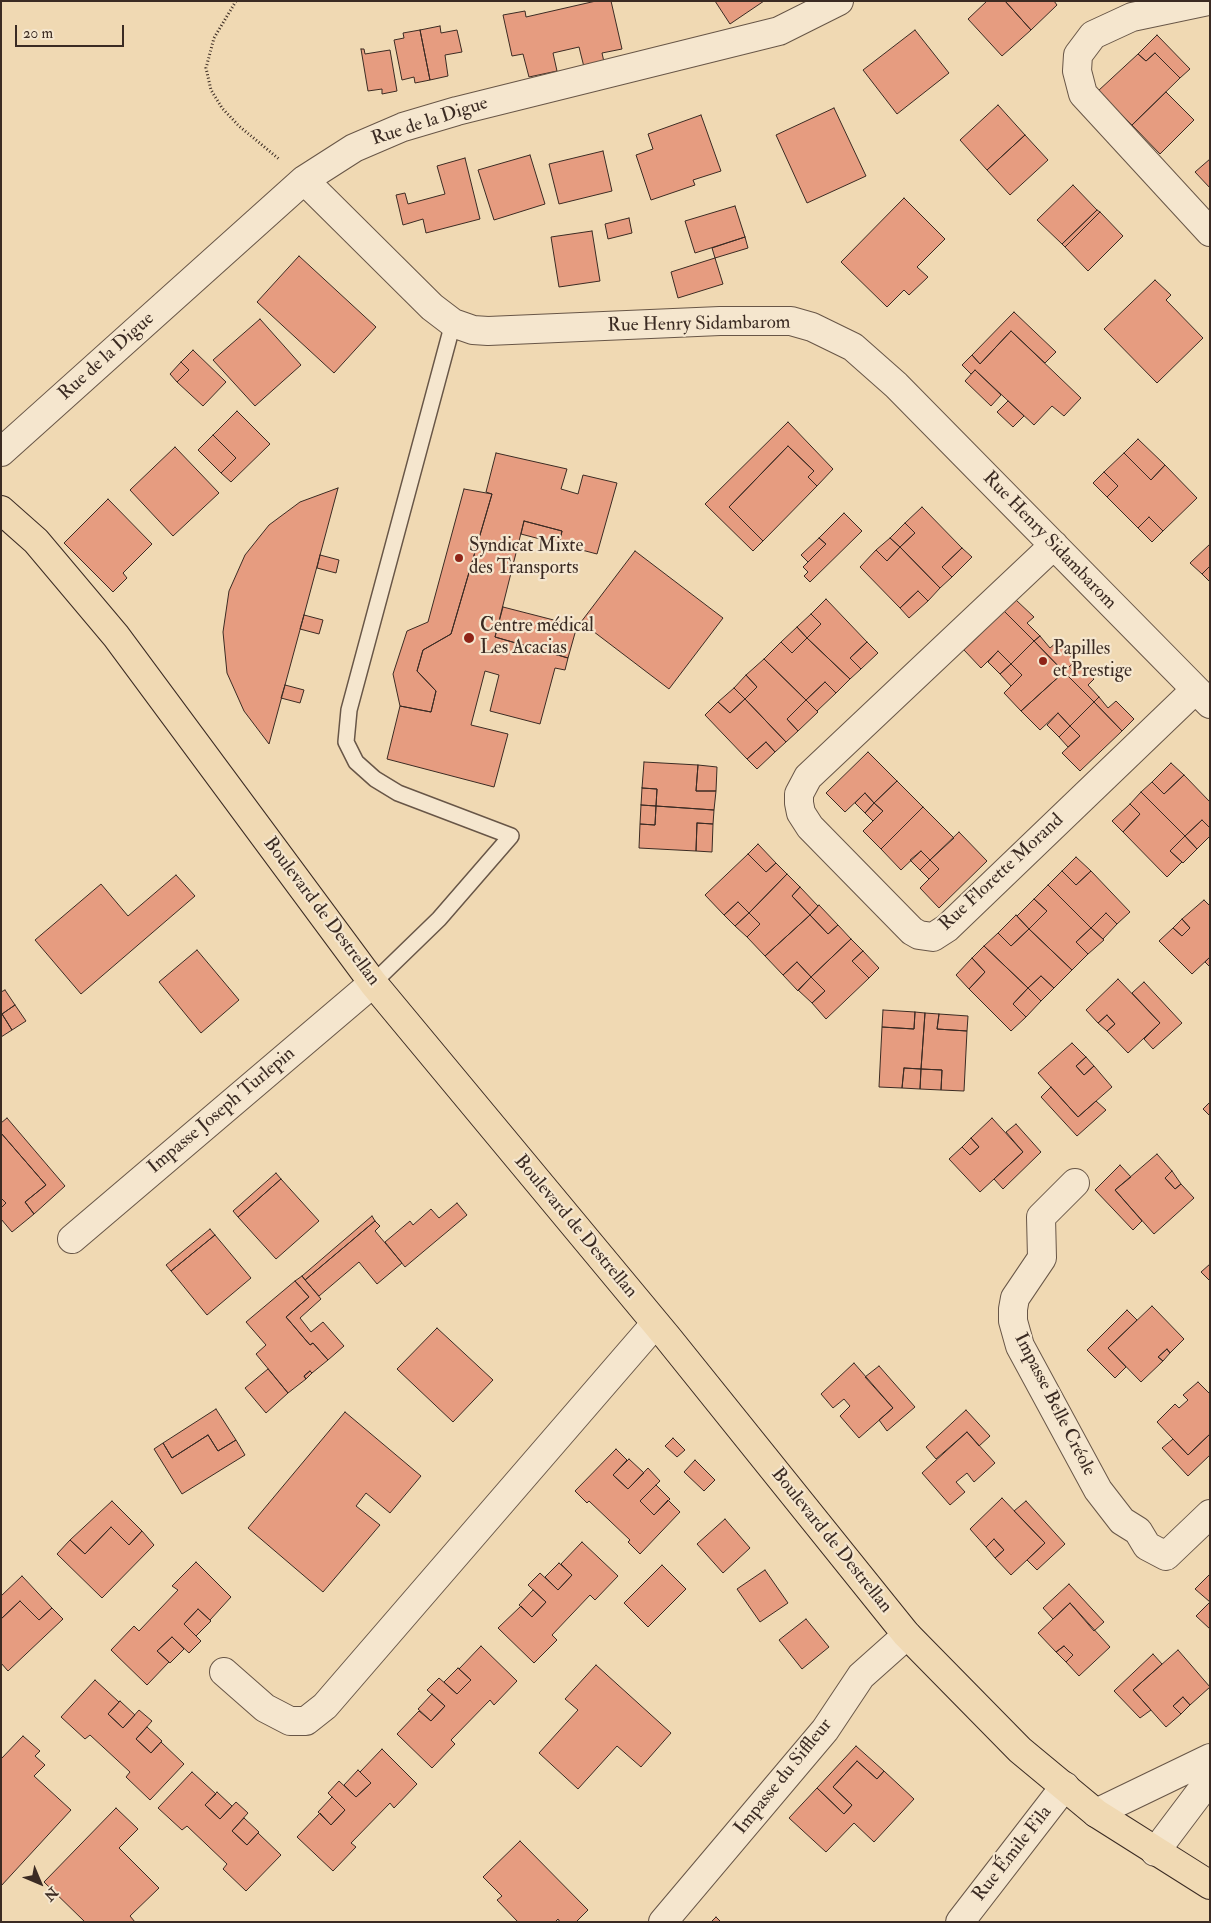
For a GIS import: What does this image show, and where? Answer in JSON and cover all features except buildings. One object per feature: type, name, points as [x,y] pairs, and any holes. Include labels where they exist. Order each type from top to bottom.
[{"type":"main road","name":"Boulevard de Destrellan","points":[[1,510],[36,541],[116,636],[373,983],[655,1324],[907,1635],[1020,1750],[1096,1814],[1210,1885]]},
{"type":"street","name":"Rue de la Digue","points":[[1,452],[304,180],[354,148],[403,127],[456,111],[779,31],[839,1]]},
{"type":"street","points":[[1208,1],[1127,9],[1093,35],[1078,55],[1077,71],[1083,94],[1210,232]]},
{"type":"street","name":"Rue Henry Sidambarom","points":[[304,180],[432,307],[453,323],[473,330],[488,332],[720,321],[791,321],[812,327],[853,348],[874,365],[1054,545],[1202,697]]},
{"type":"street","name":"Rue Florette Morand","points":[[1054,545],[808,776],[799,794],[799,803],[801,813],[810,827],[912,931],[919,935],[933,937],[947,928],[1202,697]]},
{"type":"street","name":"Impasse Joseph Turlepin","points":[[72,1239],[373,983]]},
{"type":"street","name":"Impasse Belle Créole","points":[[1075,1183],[1041,1217],[1042,1258],[1015,1298],[1013,1309],[1013,1321],[1020,1346],[1098,1490],[1122,1521],[1138,1531],[1147,1546],[1166,1556],[1210,1514]]},
{"type":"street","points":[[224,1672],[265,1708],[290,1721],[306,1721],[325,1706],[655,1324]]},
{"type":"street","name":"Impasse du Siffleur","points":[[663,1922],[825,1730],[861,1676],[907,1635]]},
{"type":"street","points":[[1096,1814],[1210,1758]]},
{"type":"street","points":[[1155,1852],[1210,1779]]},
{"type":"street","name":"Rue Émile Fila","points":[[960,1922],[1065,1786]]},
{"type":"lane","points":[[373,983],[439,919],[511,836],[398,792],[375,779],[356,762],[346,742],[349,710],[453,323]]},
{"type":"path","points":[[236,1],[214,38],[212,45],[206,68],[211,90],[222,108],[239,126],[304,180]]},
{"type":"place","name":"Syndicat Mixte des Transports","points":[[459,558]]},
{"type":"place","name":"Centre médical Les Acacias","points":[[469,638]]},
{"type":"place","name":"Papilles et Prestige","points":[[1043,661]]}]
